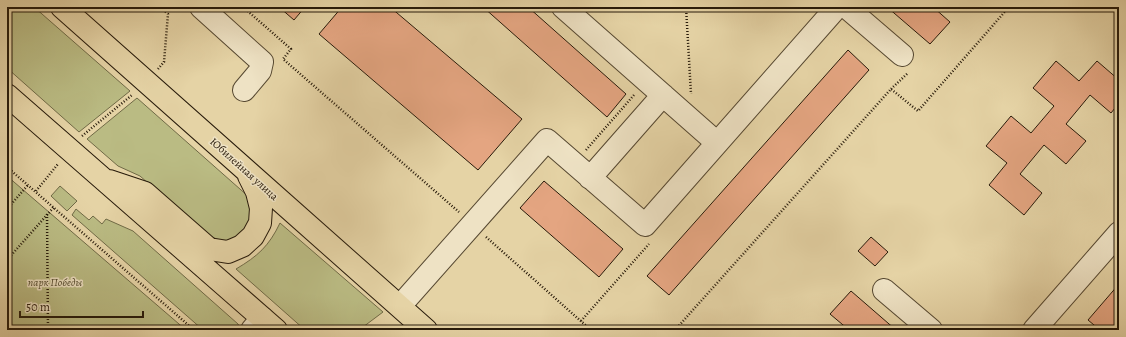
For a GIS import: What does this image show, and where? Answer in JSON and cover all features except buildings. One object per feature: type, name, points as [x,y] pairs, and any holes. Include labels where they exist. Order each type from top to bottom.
[{"type":"main road","name":"Юбилейная улица","points":[[62,7],[426,330]]},
{"type":"main road","points":[[7,95],[101,178],[263,326]]},
{"type":"main road","points":[[101,178],[145,193],[209,249],[228,252],[242,246],[253,236],[260,223],[261,208],[257,192],[246,171]]},
{"type":"lane","points":[[201,7],[262,62],[260,71],[244,90]]},
{"type":"lane","points":[[563,7],[716,142]]},
{"type":"lane","points":[[400,306],[547,140],[645,225],[716,142],[837,7]]},
{"type":"lane","points":[[846,7],[902,62]]},
{"type":"lane","points":[[590,178],[663,95]]},
{"type":"lane","points":[[1034,330],[1119,234]]},
{"type":"lane","points":[[884,290],[931,330]]},
{"type":"path","points":[[36,191],[83,136],[147,82],[164,62],[168,14],[160,7]]},
{"type":"path","points":[[243,7],[291,48],[283,59],[591,330]]},
{"type":"path","points":[[686,7],[691,96]]},
{"type":"path","points":[[891,89],[918,111],[1009,7]]},
{"type":"path","points":[[676,330],[891,89],[908,73],[902,62]]},
{"type":"path","points":[[574,164],[636,94]]},
{"type":"path","points":[[7,166],[194,330]]},
{"type":"path","points":[[7,209],[28,185]]},
{"type":"path","points":[[7,260],[54,207]]},
{"type":"path","points":[[47,214],[48,330]]},
{"type":"path","points":[[643,239],[649,244]]},
{"type":"path","points":[[581,322],[654,239]]},
{"type":"green space","points":[[7,7],[34,7],[130,91],[79,132],[7,68]]},
{"type":"green space","points":[[137,98],[249,197],[252,214],[247,227],[237,236],[229,240],[221,241],[206,234],[140,176],[118,166],[87,139]]},
{"type":"green space","name":"парк Победы","points":[[7,176],[186,330],[7,330]]},
{"type":"green space","points":[[60,186],[77,201],[67,211],[51,196]]},
{"type":"green space","points":[[76,209],[89,220],[93,216],[102,224],[106,219],[133,231],[238,324],[241,330],[203,330],[72,215]]},
{"type":"green space","points":[[280,223],[383,312],[359,330],[305,330],[236,269],[251,260],[262,250],[272,238]]}]
